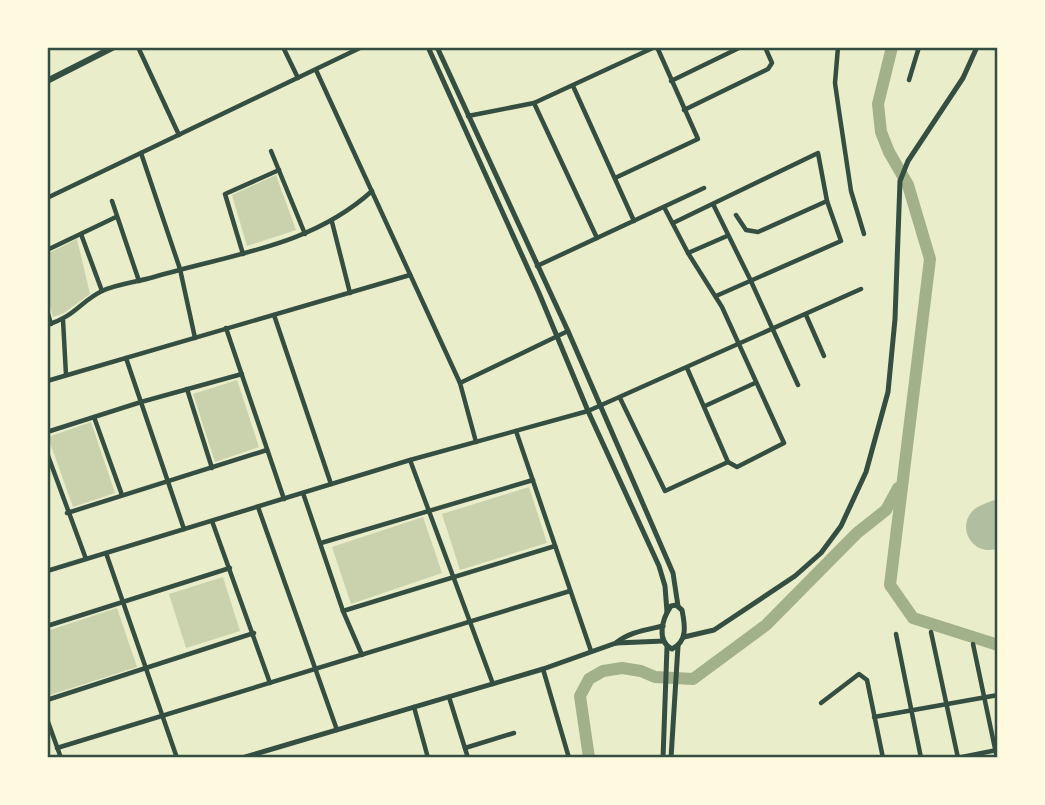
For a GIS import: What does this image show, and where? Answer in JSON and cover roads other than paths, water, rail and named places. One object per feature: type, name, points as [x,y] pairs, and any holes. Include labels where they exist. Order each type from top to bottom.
[{"type":"main road","points":[[47,81],[114,47]]},
{"type":"street","points":[[138,47],[179,135]]},
{"type":"street","points":[[283,47],[298,78]]},
{"type":"street","points":[[47,198],[362,47]]},
{"type":"street","points":[[428,47],[659,566],[665,586],[667,612]]},
{"type":"street","points":[[242,758],[544,669],[615,643],[666,644],[673,649],[684,637],[684,620],[682,610],[678,606],[673,573],[568,331],[437,47]]},
{"type":"street","points":[[468,116],[534,103],[656,47],[698,139],[615,178]]},
{"type":"street","points":[[671,81],[741,47]]},
{"type":"street","points":[[684,110],[768,69],[772,63],[765,47]]},
{"type":"street","points":[[838,47],[835,83],[851,191],[864,234]]},
{"type":"street","points":[[909,80],[919,47]]},
{"type":"street","points":[[684,637],[714,630],[795,576],[821,553],[841,526],[866,472],[888,392],[895,319],[900,181],[908,161],[963,78],[977,47]]},
{"type":"street","points":[[316,70],[460,383],[476,442]]},
{"type":"street","points":[[573,86],[634,220]]},
{"type":"street","points":[[534,103],[597,238]]},
{"type":"street","points":[[271,151],[305,234]]},
{"type":"street","points":[[141,153],[180,269],[195,338]]},
{"type":"street","points":[[673,223],[818,153],[827,201],[841,241],[716,296]]},
{"type":"street","points":[[243,254],[225,194],[279,170]]},
{"type":"street","points":[[537,266],[704,188]]},
{"type":"street","points":[[47,310],[49,324],[63,320],[102,291],[243,254],[305,234],[332,222],[372,191]]},
{"type":"street","points":[[112,201],[139,281]]},
{"type":"street","points":[[736,215],[746,230],[758,232],[827,201]]},
{"type":"street","points":[[713,204],[798,385]]},
{"type":"street","points":[[664,207],[688,253],[716,296],[784,443],[737,467],[729,462],[687,368]]},
{"type":"street","points":[[47,250],[116,217]]},
{"type":"street","points":[[332,222],[350,293]]},
{"type":"street","points":[[81,234],[102,291]]},
{"type":"street","points":[[688,253],[727,236]]},
{"type":"street","points":[[47,381],[411,275]]},
{"type":"street","points":[[47,571],[410,460],[588,411],[806,316],[861,289]]},
{"type":"street","points":[[274,315],[331,484]]},
{"type":"street","points":[[806,316],[824,356]]},
{"type":"street","points":[[63,320],[66,375]]},
{"type":"street","points":[[226,328],[284,499]]},
{"type":"street","points":[[460,383],[568,331]]},
{"type":"street","points":[[126,358],[184,529]]},
{"type":"street","points":[[47,432],[242,374]]},
{"type":"street","points":[[705,406],[755,383]]},
{"type":"street","points":[[187,389],[212,468]]},
{"type":"street","points":[[620,398],[665,491],[729,462]]},
{"type":"street","points":[[94,416],[122,495]]},
{"type":"street","points":[[516,431],[591,651]]},
{"type":"street","points":[[67,513],[267,450]]},
{"type":"street","points":[[47,453],[86,559]]},
{"type":"street","points":[[410,460],[493,684]]},
{"type":"street","points":[[321,543],[533,480]]},
{"type":"street","points":[[303,493],[343,611],[362,655]]},
{"type":"street","points":[[258,507],[337,730]]},
{"type":"street","points":[[212,521],[270,683]]},
{"type":"street","points":[[343,611],[555,546]]},
{"type":"street","points":[[106,553],[177,758]]},
{"type":"street","points":[[47,626],[230,568]]},
{"type":"street","points":[[57,748],[570,591]]},
{"type":"street","points":[[663,758],[666,644],[663,626],[671,606],[678,606]]},
{"type":"street","points":[[615,643],[622,637],[663,626]]},
{"type":"street","points":[[931,632],[957,758],[996,750]]},
{"type":"street","points":[[47,700],[254,633]]},
{"type":"street","points":[[896,634],[921,758]]},
{"type":"street","points":[[973,644],[997,758]]},
{"type":"street","points":[[671,758],[678,646]]},
{"type":"street","points":[[544,669],[569,758]]},
{"type":"street","points":[[821,703],[859,674],[867,680],[883,758]]},
{"type":"street","points":[[874,717],[998,695]]},
{"type":"street","points":[[449,696],[468,758]]},
{"type":"street","points":[[414,707],[429,758]]},
{"type":"street","points":[[47,719],[61,758]]},
{"type":"street","points":[[465,748],[513,733]]},
{"type":"waterway","points":[[892,47],[878,104],[881,132],[908,185],[930,259],[890,585],[913,618],[998,645]]},
{"type":"waterway","points":[[589,758],[580,696],[589,679],[603,671],[622,668],[641,671],[655,677],[693,679],[766,625],[857,533],[886,510],[898,488]]}]
